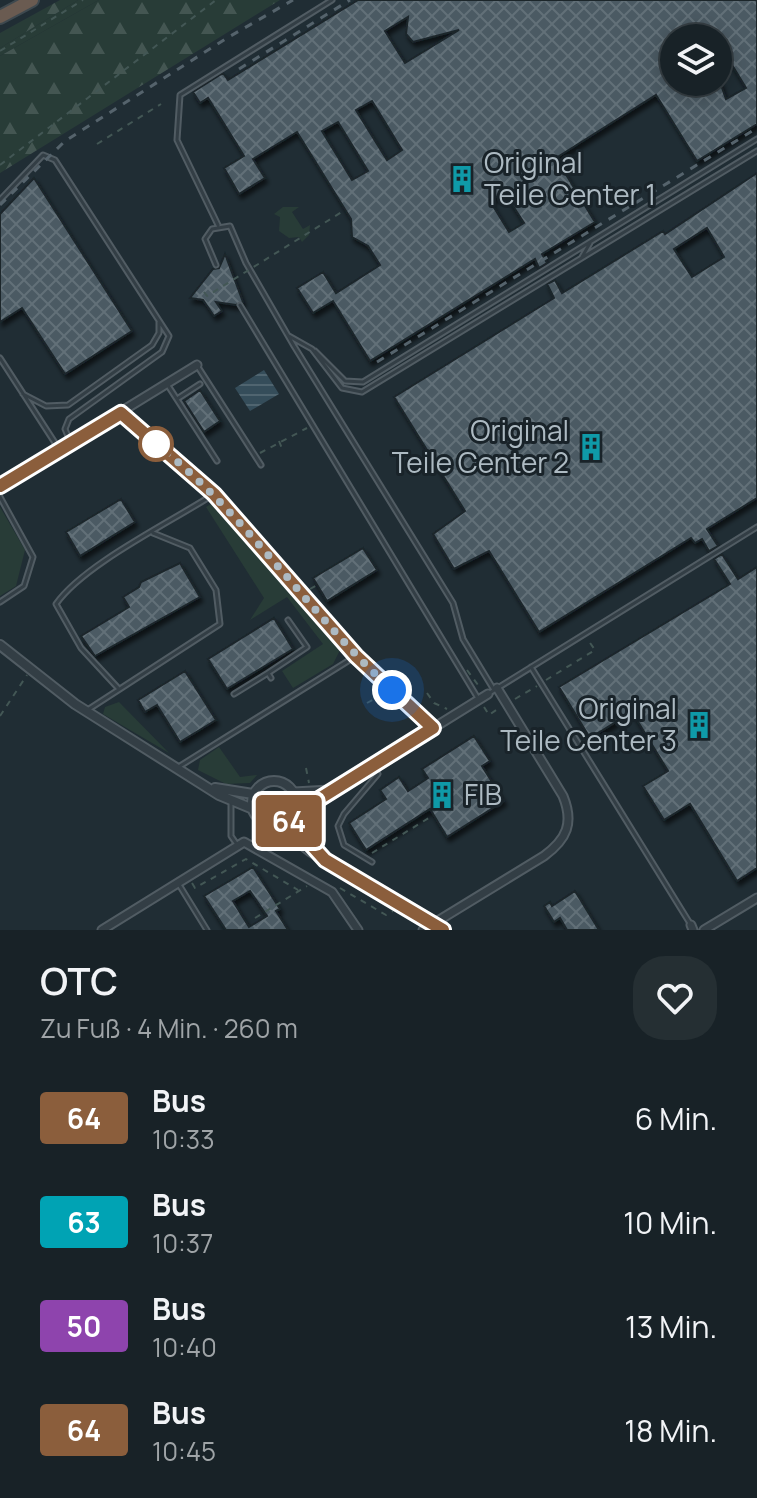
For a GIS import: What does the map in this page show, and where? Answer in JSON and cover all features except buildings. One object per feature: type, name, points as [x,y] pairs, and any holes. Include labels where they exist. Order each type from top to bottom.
[{"type":"highway","points":[[4,16],[32,0]]},
{"type":"street","points":[[0,486],[197,365]]},
{"type":"street","points":[[121,413],[214,494],[356,656],[433,728]]},
{"type":"street","points":[[0,645],[87,712],[230,800],[253,809],[264,823],[277,825],[325,860],[442,930]]},
{"type":"street","points":[[277,825],[289,820],[296,809],[333,790],[493,691],[507,704],[563,796],[570,813],[568,831],[558,846],[544,856],[423,930]]},
{"type":"street","points":[[253,809],[253,794],[260,785],[271,780],[284,783],[294,792],[296,809]]},
{"type":"street","points":[[203,784],[253,794]]},
{"type":"street","points":[[294,792],[333,790]]},
{"type":"street","points":[[289,820],[325,860]]},
{"type":"street","points":[[102,930],[244,842],[332,892],[358,930]]},
{"type":"street","points":[[704,930],[757,898]]},
{"type":"lane","points":[[218,226],[177,140],[180,95],[332,0]]},
{"type":"lane","points":[[289,336],[312,349],[345,381],[363,382],[757,139]]},
{"type":"lane","points":[[312,349],[336,384],[352,392],[362,392],[757,151]]},
{"type":"lane","points":[[0,200],[43,155],[55,160],[169,336],[166,347],[69,419],[66,434],[72,444]]},
{"type":"lane","points":[[216,265],[205,239],[218,226]]},
{"type":"lane","points":[[218,226],[233,229],[246,263],[453,603],[463,639],[493,691],[757,527]]},
{"type":"lane","points":[[579,260],[593,239]]},
{"type":"lane","points":[[240,305],[479,700]]},
{"type":"lane","points":[[23,394],[46,406],[68,405],[152,345],[159,333],[158,318]]},
{"type":"lane","points":[[0,358],[60,451]]},
{"type":"lane","points":[[197,365],[261,465]]},
{"type":"lane","points":[[167,384],[217,461]]},
{"type":"lane","points":[[177,399],[200,384]]},
{"type":"lane","points":[[118,688],[81,648],[56,604],[67,589],[214,494]]},
{"type":"lane","points":[[0,497],[33,557],[24,586],[0,602]]},
{"type":"lane","points":[[87,712],[118,688],[220,624],[216,590],[190,548],[153,533]]},
{"type":"lane","points":[[234,694],[270,676],[307,647],[288,620]]},
{"type":"lane","points":[[177,768],[356,656]]},
{"type":"lane","points":[[531,667],[692,927]]},
{"type":"lane","points":[[372,862],[344,845],[338,826],[344,814],[378,774],[373,765]]},
{"type":"lane","points":[[230,800],[231,836],[238,846]]},
{"type":"lane","points":[[178,883],[207,930]]},
{"type":"path","points":[[0,51],[83,0]]},
{"type":"path","points":[[0,165],[216,0]]},
{"type":"path","points":[[97,144],[161,104]]},
{"type":"path","points":[[204,292],[207,296],[345,210]]},
{"type":"path","points":[[256,456],[313,425]]},
{"type":"path","points":[[279,441],[283,451]]},
{"type":"path","points":[[302,595],[317,585]]},
{"type":"path","points":[[507,704],[595,650],[584,634]]},
{"type":"path","points":[[0,716],[30,671]]},
{"type":"path","points":[[367,703],[391,689]]},
{"type":"path","points":[[427,693],[434,703],[453,716]]},
{"type":"path","points":[[479,700],[489,715],[498,709]]},
{"type":"path","points":[[306,768],[310,792]]},
{"type":"path","points":[[364,858],[432,816]]},
{"type":"path","points":[[188,877],[195,888],[246,859],[299,891]]},
{"type":"path","points":[[255,918],[314,882]]},
{"type":"path","points":[[334,884],[386,915],[399,904]]},
{"type":"green space","points":[[60,0],[78,0],[0,48],[0,33]]},
{"type":"green space","points":[[78,0],[99,0],[0,56],[0,48]]},
{"type":"green space","points":[[99,0],[280,0],[0,173],[0,56]]},
{"type":"green space","points":[[283,207],[299,207],[292,212],[303,229],[310,225],[309,235],[302,242],[299,237],[289,238],[279,231],[280,217],[274,214]]},
{"type":"green space","points":[[214,502],[341,648],[333,664],[293,688],[282,671],[323,644],[287,597],[250,620],[264,598],[206,507]]},
{"type":"green space","points":[[0,507],[25,550],[16,586],[0,596]]},
{"type":"green space","points":[[119,702],[169,753],[103,714],[105,707]]},
{"type":"green space","points":[[219,747],[240,777],[257,775],[250,783],[226,784],[198,770],[200,760]]},
{"type":"water","points":[[264,370],[279,394],[250,411],[235,388]]},
{"type":"railway","points":[[0,205],[65,141],[293,0]]},
{"type":"railway","points":[[239,69],[350,0]]},
{"type":"railway","points":[[377,362],[757,128]]},
{"type":"bus line","name":"64","points":[[0,486],[121,413],[214,494],[356,656],[433,728],[319,799],[296,809],[289,820],[325,860],[443,930]]},
{"type":"place","name":"Original Teile Center 1","points":[[462,179]]},
{"type":"place","name":"Original Teile Center 2","points":[[591,447]]},
{"type":"place","name":"Original Teile Center 3","points":[[699,725]]},
{"type":"place","name":"FIB","points":[[442,795]]},
{"type":"route","points":[[156,444],[232,513],[356,656],[392,690]]}]
